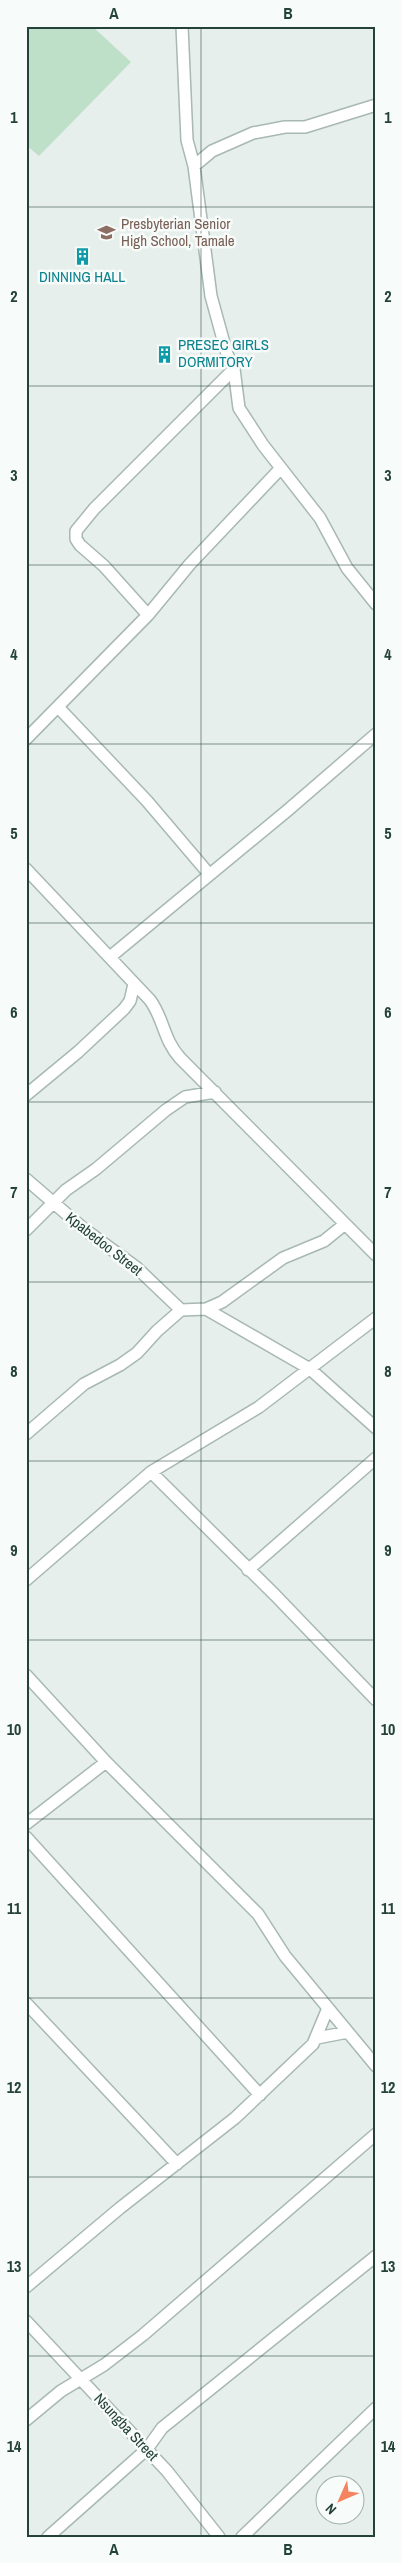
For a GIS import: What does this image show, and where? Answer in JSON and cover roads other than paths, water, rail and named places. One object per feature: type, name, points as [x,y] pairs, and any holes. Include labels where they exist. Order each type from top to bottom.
[{"type":"street","points":[[182,26],[187,140],[194,166],[211,296],[227,354],[234,369],[239,408],[281,468],[320,518],[347,568],[376,604]]},
{"type":"street","points":[[194,166],[212,151],[254,133],[285,127],[305,127],[376,105]]},
{"type":"street","points":[[148,615],[104,566],[80,545],[76,539],[76,531],[94,508],[234,369]]},
{"type":"street","points":[[26,739],[148,615],[190,564],[281,468]]},
{"type":"street","points":[[58,706],[147,801],[209,874]]},
{"type":"street","points":[[110,957],[302,799],[376,734]]},
{"type":"street","points":[[26,869],[155,1007],[164,1033],[173,1050],[376,1255]]},
{"type":"street","points":[[26,1095],[78,1052],[124,1009],[130,1000],[134,984]]},
{"type":"street","points":[[26,1230],[51,1203],[96,1169],[166,1110],[185,1097],[215,1092]]},
{"type":"street","name":"Kpabedoo Street","points":[[26,1179],[51,1203],[137,1268],[181,1310]]},
{"type":"street","points":[[28,1428],[84,1384],[120,1365],[137,1353],[157,1331],[181,1310],[206,1309],[235,1294],[293,1253],[324,1241],[345,1224]]},
{"type":"street","points":[[206,1309],[310,1370],[376,1428]]},
{"type":"street","points":[[26,1580],[151,1472],[260,1407],[310,1370],[346,1338],[376,1318]]},
{"type":"street","points":[[248,1570],[376,1458]]},
{"type":"street","points":[[151,1472],[376,1700]]},
{"type":"street","points":[[26,1675],[106,1762],[258,1914],[284,1956],[376,2066]]},
{"type":"street","points":[[26,1824],[106,1762]]},
{"type":"street","points":[[26,1837],[260,2095]]},
{"type":"street","points":[[26,2003],[177,2164]]},
{"type":"street","points":[[26,2287],[120,2208],[235,2118],[260,2095],[317,2038],[328,2008]]},
{"type":"street","points":[[317,2038],[348,2032]]},
{"type":"street","points":[[26,2420],[42,2405],[104,2365],[143,2335],[376,2134]]},
{"type":"street","points":[[48,2537],[147,2449],[162,2428],[376,2256]]},
{"type":"street","name":"Nsungba Street","points":[[26,2321],[147,2449],[219,2537]]},
{"type":"street","points":[[244,2536],[376,2408]]},
{"type":"place","name":"Presbyterian Senior High School, Tamale","points":[[107,233]]},
{"type":"place","name":"DINNING HALL","points":[[82,256]]},
{"type":"place","name":"PRESEC GIRLS DORMITORY","points":[[164,354]]}]
